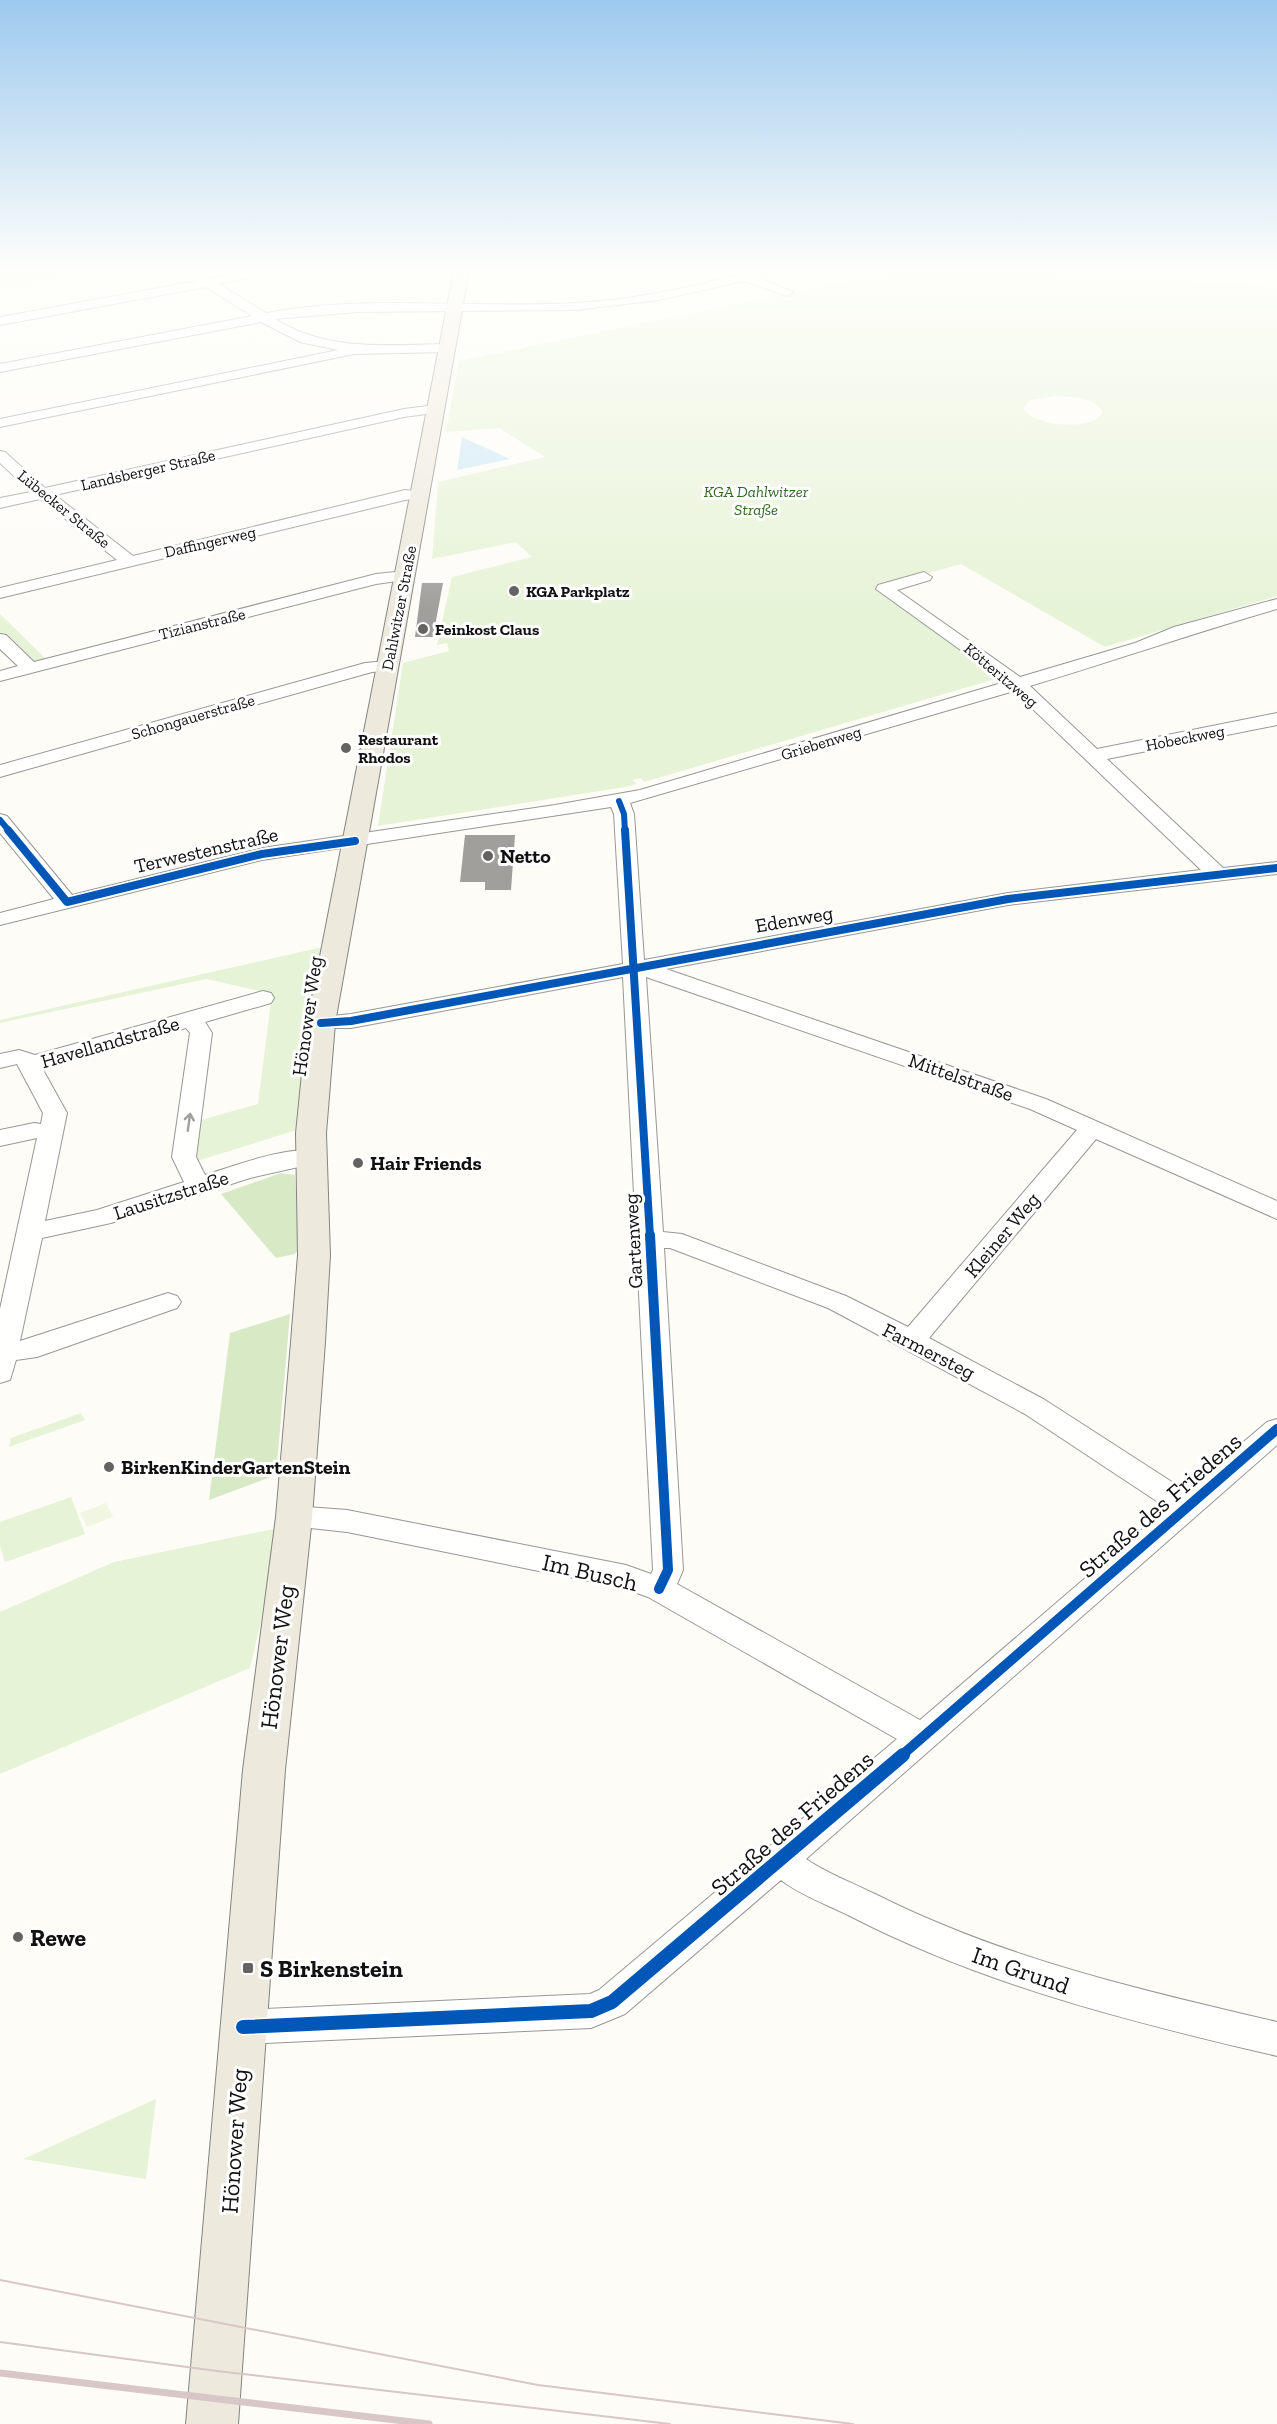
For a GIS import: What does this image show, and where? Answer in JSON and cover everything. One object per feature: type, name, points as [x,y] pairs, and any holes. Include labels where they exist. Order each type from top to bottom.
[{"type":"main road","name":"Dahlwitzer Straße","points":[[335,945],[441,384]]},
{"type":"main road","name":"Hönower Weg","points":[[212,2424],[264,1770],[294,1517],[314,1266],[312,1151],[314,1092],[321,1023],[335,945]]},
{"type":"street","points":[[0,423],[194,384]]},
{"type":"street","name":"Landsberger Straße","points":[[0,503],[404,413],[436,409]]},
{"type":"street","name":"Lübecker Straße","points":[[0,455],[129,561]]},
{"type":"street","name":"Daffingerweg","points":[[0,593],[405,495],[420,495]]},
{"type":"street","name":"Tizianstraße","points":[[0,676],[376,579],[405,576]]},
{"type":"street","name":"Kötteritzweg","points":[[924,577],[884,589],[980,654],[1016,684],[1218,875]]},
{"type":"street","name":"Griebenweg","points":[[355,841],[619,801],[814,746],[1277,604]]},
{"type":"street","points":[[0,639],[30,668]]},
{"type":"street","name":"Schongauerstraße","points":[[0,771],[371,667],[387,666]]},
{"type":"street","name":"Hobeckweg","points":[[1093,756],[1277,719]]},
{"type":"street","name":"Gartenweg","points":[[619,801],[624,814],[635,966],[668,1570],[659,1589]]},
{"type":"street","points":[[0,820],[67,902]]},
{"type":"street","name":"Terwestenstraße","points":[[0,919],[262,854],[355,841]]},
{"type":"street","name":"Edenweg","points":[[321,1023],[351,1021],[635,966],[1008,899],[1277,868]]},
{"type":"street","name":"Mittelstraße","points":[[635,966],[982,1084],[1092,1128],[1277,1211]]},
{"type":"street","name":"Havellandstraße","points":[[29,1064],[263,998]]},
{"type":"street","name":"Havellandstraße","points":[[191,1019],[201,1033],[184,1158],[194,1178]]},
{"type":"street","points":[[0,1061],[19,1057],[26,1059],[56,1113],[3,1363]]},
{"type":"street","name":"Kleiner Weg","points":[[911,1340],[946,1302],[1092,1128]]},
{"type":"street","points":[[0,1138],[34,1130],[51,1134]]},
{"type":"street","name":"Lausitzstraße","points":[[32,1226],[290,1149],[312,1151]]},
{"type":"street","name":"Lausitzstraße","points":[[32,1226],[66,1228],[312,1151]]},
{"type":"street","name":"Farmersteg","points":[[651,1240],[672,1240],[837,1302],[1035,1407],[1188,1507]]},
{"type":"street","points":[[3,1363],[27,1350],[168,1302]]},
{"type":"street","name":"Straße des Friedens","points":[[243,2027],[591,2011],[612,2002],[781,1859],[1277,1429]]},
{"type":"street","name":"Im Busch","points":[[294,1517],[347,1521],[626,1577],[659,1589],[922,1737]]},
{"type":"street","name":"Im Grund","points":[[781,1859],[797,1872],[937,1940],[1047,1980],[1111,2000],[1277,2038]]},
{"type":"green space","name":"KGA Dahlwitzer Straße","points":[[455,384],[1277,384],[1277,596],[1105,647],[961,564],[876,588],[918,615],[1002,677],[644,782],[640,778],[632,780],[637,784],[625,787],[378,826],[403,663],[449,651],[447,643],[437,645],[452,577],[532,557],[516,542],[432,559],[438,482],[545,457],[499,428],[446,432]],"holes":[[[1056,396],[1094,403],[1103,412],[1088,422],[1063,424],[1039,419],[1029,415],[1023,409],[1030,400]]]},
{"type":"green space","points":[[0,614],[45,658],[86,648],[90,651],[31,664],[0,634]]},
{"type":"green space","points":[[318,948],[323,949],[297,1130],[197,1161],[191,1154],[194,1122],[258,1104],[272,994],[206,979],[0,1023],[0,1020]]},
{"type":"green space","points":[[281,1173],[295,1175],[299,1249],[295,1254],[276,1258],[221,1194]]},
{"type":"green space","points":[[290,1314],[276,1475],[209,1500],[230,1333]]},
{"type":"green space","points":[[81,1413],[85,1420],[9,1447],[11,1438]]},
{"type":"green space","points":[[71,1497],[85,1534],[5,1562],[0,1546],[0,1522]]},
{"type":"green space","points":[[106,1503],[113,1517],[87,1527],[80,1513]]},
{"type":"green space","points":[[283,1527],[250,1668],[0,1774],[0,1612],[114,1562]]},
{"type":"green space","points":[[156,2099],[146,2179],[23,2159]]},
{"type":"water","points":[[462,437],[510,459],[457,470]]},
{"type":"building","points":[[422,583],[443,583],[433,637],[415,637]]},
{"type":"building","name":"Netto","points":[[465,835],[515,835],[511,890],[485,890],[485,882],[460,882]]},
{"type":"tram line","points":[[0,2280],[538,2385],[853,2424]]},
{"type":"tram line","points":[[0,2342],[217,2371],[670,2424]]},
{"type":"railway","points":[[0,2373],[429,2424]]},
{"type":"cycle path","points":[[619,801],[624,814],[630,908],[668,1570],[659,1589]]},
{"type":"cycle path","points":[[0,820],[67,902],[262,854],[355,841]]},
{"type":"cycle path","points":[[321,1023],[351,1021],[1008,899],[1277,868]]},
{"type":"cycle path","points":[[243,2027],[591,2011],[612,2002],[845,1805],[1277,1429]]},
{"type":"place","name":"KGA Parkplatz","points":[[514,591]]},
{"type":"place","name":"Feinkost Claus","points":[[423,629]]},
{"type":"place","name":"Restaurant Rhodos","points":[[346,748]]},
{"type":"place","name":"Netto","points":[[488,856]]},
{"type":"place","name":"Hair Friends","points":[[358,1163]]},
{"type":"place","name":"BirkenKinderGartenStein","points":[[109,1467]]},
{"type":"place","name":"Rewe","points":[[18,1937]]},
{"type":"place","name":"S Birkenstein","points":[[248,1968]]}]
